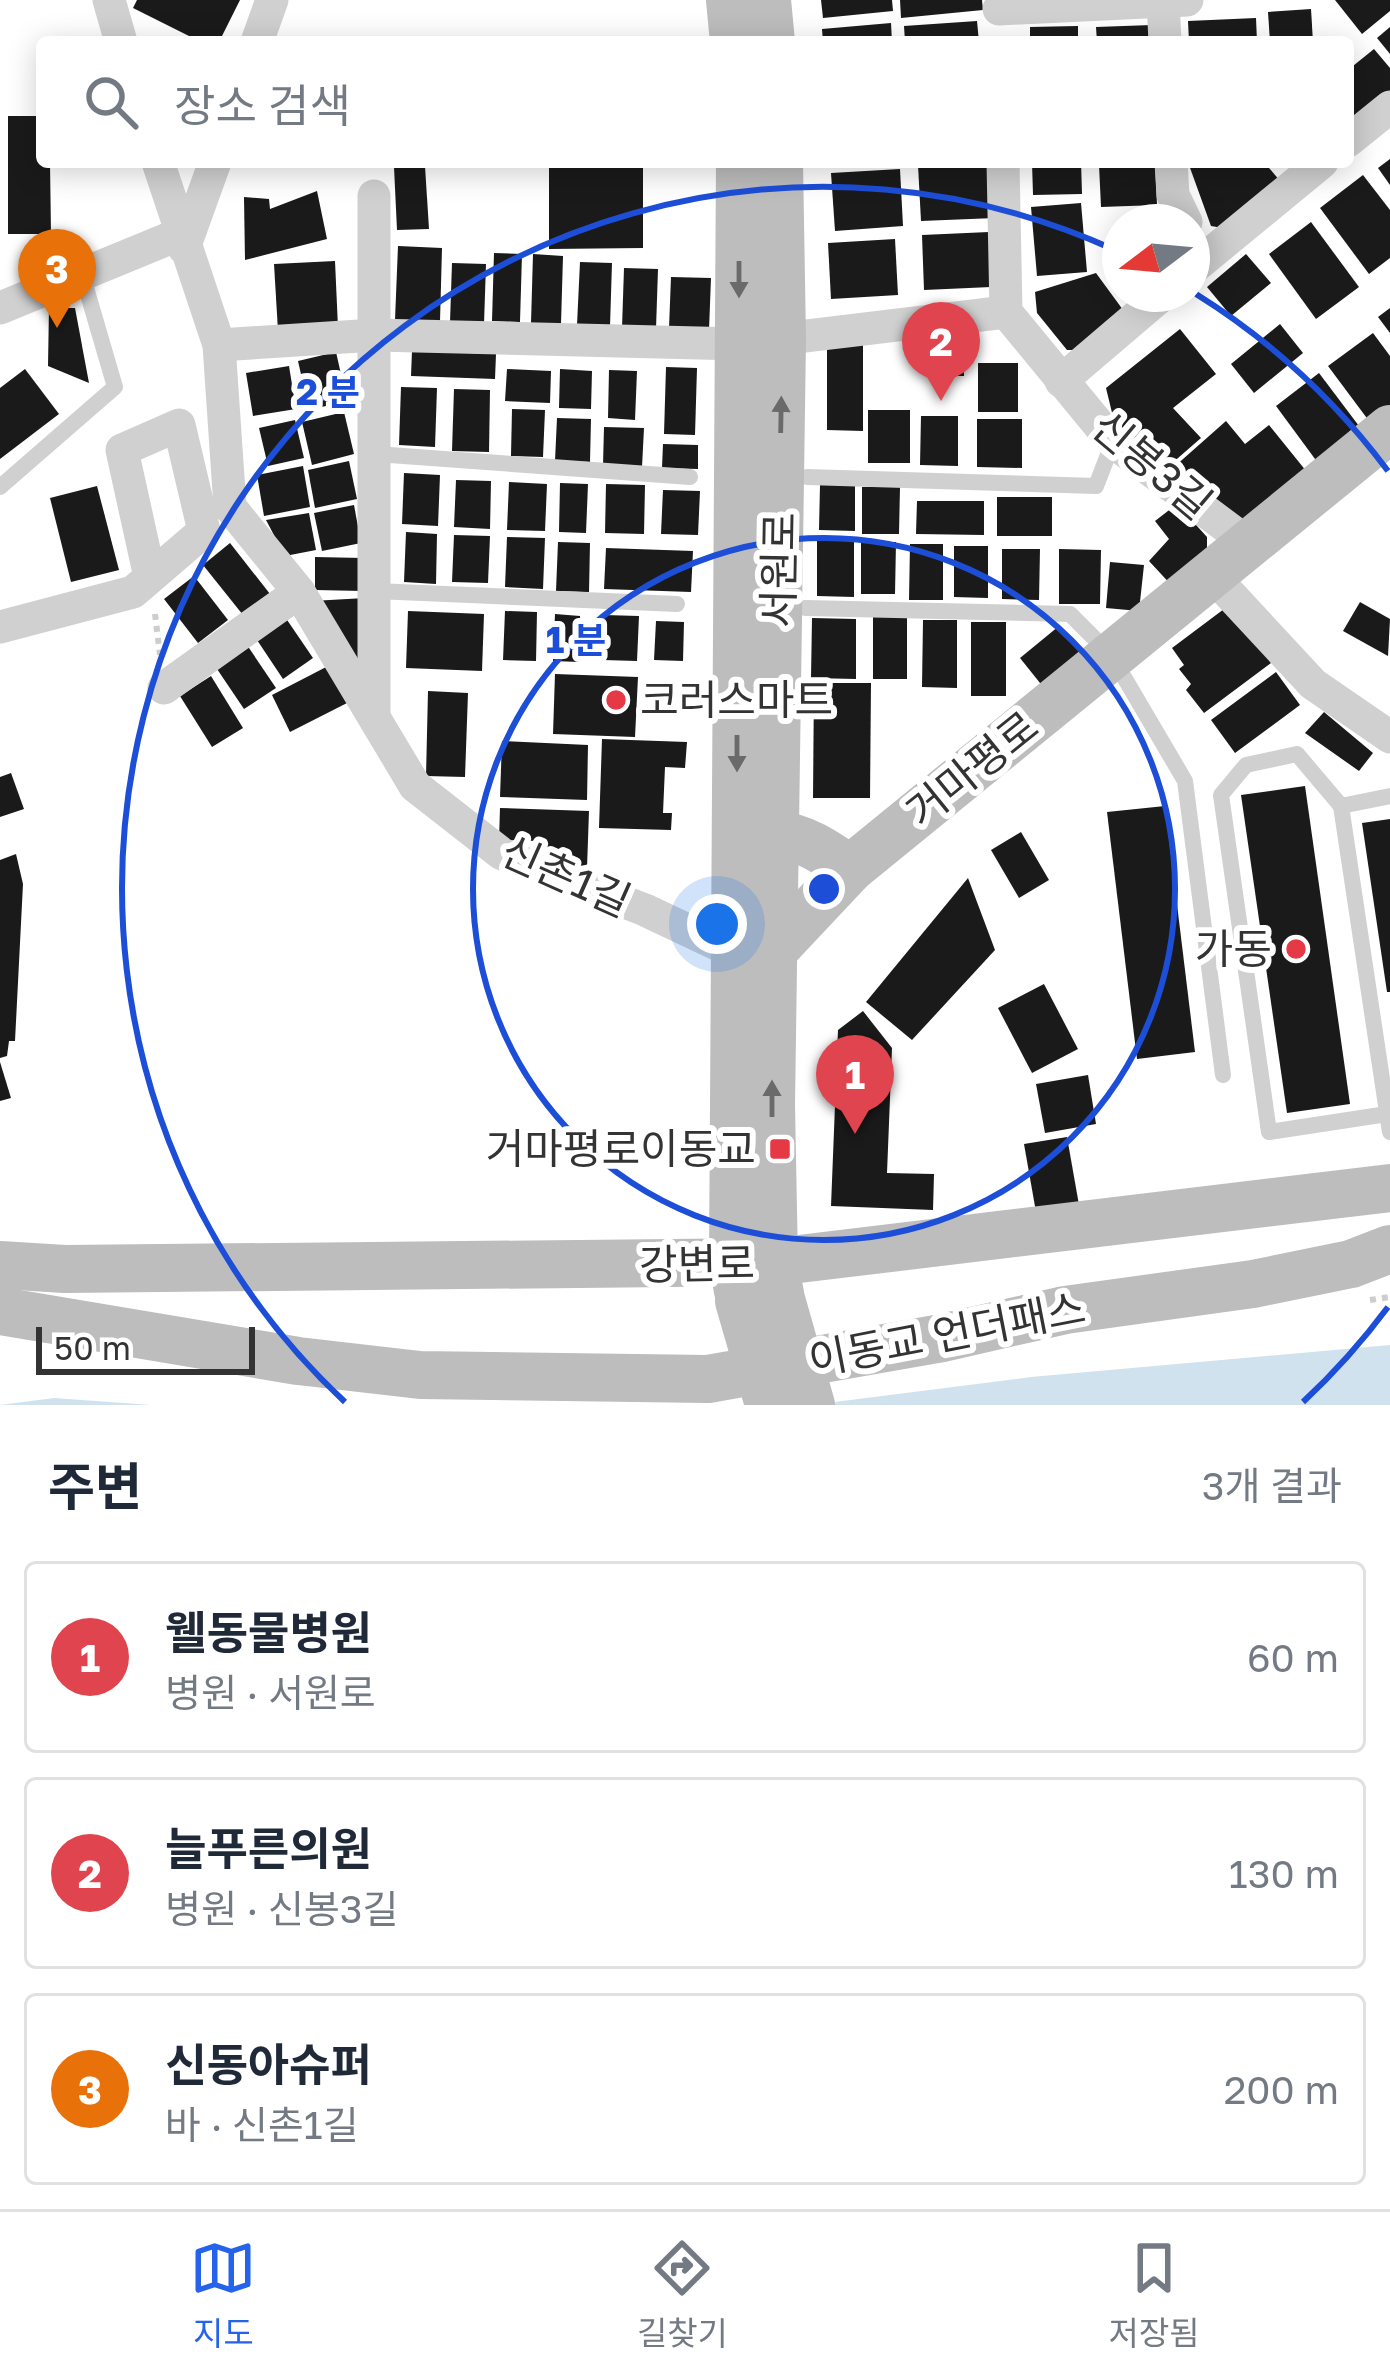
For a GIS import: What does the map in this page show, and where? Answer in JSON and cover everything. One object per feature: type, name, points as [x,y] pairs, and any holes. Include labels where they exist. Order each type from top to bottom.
[{"type":"street","points":[[259,36],[272,0]]},
{"type":"street","points":[[730,0],[733,36]]},
{"type":"street","points":[[767,0],[770,36]]},
{"type":"street","points":[[107,1],[119,36]]},
{"type":"street","points":[[999,17],[1171,1],[1167,36]]},
{"type":"street","points":[[1354,136],[1390,107]]},
{"type":"street","name":"신촌1길","points":[[160,168],[220,345],[230,507],[298,592],[415,786],[502,854],[754,952]]},
{"type":"street","points":[[0,308],[182,241],[212,168]]},
{"type":"street","name":"서원로","points":[[741,168],[761,342],[775,835],[754,952]]},
{"type":"street","name":"서원로","points":[[769,1405],[757,1281],[754,952],[761,342],[778,168]]},
{"type":"street","points":[[220,345],[375,335],[761,342],[1006,312],[1003,168]]},
{"type":"street","points":[[1172,168],[1177,204]]},
{"type":"street","points":[[1210,235],[1313,168]]},
{"type":"street","points":[[374,196],[374,718]]},
{"type":"street","name":"신봉3길","points":[[1006,312],[1113,442],[1248,543]]},
{"type":"street","name":"신봉3길","points":[[1061,381],[1142,312]]},
{"type":"street","points":[[150,577],[122,450],[179,425],[220,394]]},
{"type":"street","points":[[0,627],[133,592],[204,531],[179,425]]},
{"type":"street","name":"거마평로","points":[[754,952],[1390,429]]},
{"type":"street","points":[[1210,573],[1313,684],[1390,737]]},
{"type":"street","points":[[164,688],[298,592]]},
{"type":"street","points":[[775,835],[812,845],[850,869]]},
{"type":"street","name":"강변로","points":[[0,1265],[757,1281],[1390,1188]]},
{"type":"street","name":"이동교 언더패스","points":[[0,1310],[298,1360],[420,1375],[707,1379],[922,1342],[1065,1310],[1253,1284],[1351,1264],[1390,1249]]},
{"type":"street","name":"서원로","points":[[757,1281],[811,1405]]},
{"type":"lane","points":[[0,487],[115,388],[82,274]]},
{"type":"lane","points":[[807,478],[1096,486],[1113,442]]},
{"type":"lane","points":[[376,454],[690,477]]},
{"type":"lane","points":[[375,591],[677,604]]},
{"type":"lane","points":[[805,608],[1070,614],[1111,655],[1184,781],[1223,1075]]},
{"type":"lane","points":[[1297,754],[1341,806],[1388,1123],[1269,1132],[1221,795],[1246,765],[1297,754]]},
{"type":"lane","points":[[1341,806],[1390,796]]},
{"type":"path","points":[[150,577],[164,688]]},
{"type":"water","points":[[1390,1345],[1390,1405],[811,1405],[1031,1377]]},
{"type":"water","points":[[54,1398],[151,1405],[0,1405]]},
{"type":"building","points":[[137,0],[240,0],[222,36],[189,36],[133,8]]},
{"type":"building","points":[[821,0],[892,0],[893,11],[823,18]]},
{"type":"building","points":[[900,0],[982,0],[983,10],[901,18]]},
{"type":"building","points":[[1335,0],[1390,0],[1390,11],[1362,34]]},
{"type":"building","points":[[1311,9],[1313,36],[1270,36],[1268,12]]},
{"type":"building","points":[[1256,18],[1257,36],[1189,36],[1188,21]]},
{"type":"building","points":[[977,21],[978,36],[905,36],[904,26]]},
{"type":"building","points":[[891,23],[892,36],[823,36],[822,29]]},
{"type":"building","points":[[1152,25],[1152,36],[1097,36],[1096,27]]},
{"type":"building","points":[[1078,26],[1078,36],[1030,36],[1030,27]]},
{"type":"building","points":[[1390,27],[1390,54],[1377,38]]},
{"type":"building","points":[[1374,49],[1390,68],[1390,98],[1355,127],[1354,126],[1354,65]]},
{"type":"building","points":[[8,116],[36,116],[36,168],[50,168],[51,234],[8,234]]},
{"type":"building","points":[[1390,159],[1390,185],[1378,168]]},
{"type":"building","points":[[394,168],[425,168],[429,229],[397,230]]},
{"type":"building","points":[[549,168],[643,168],[643,248],[549,249]]},
{"type":"building","points":[[918,168],[992,168],[995,218],[921,221]]},
{"type":"building","points":[[1032,168],[1081,168],[1082,194],[1033,195]]},
{"type":"building","points":[[1099,168],[1155,168],[1157,204],[1102,207]]},
{"type":"building","points":[[1190,168],[1269,168],[1286,188],[1234,230],[1211,226],[1210,204],[1203,204]]},
{"type":"building","points":[[900,169],[903,226],[835,231],[831,173]]},
{"type":"building","points":[[1363,175],[1390,210],[1390,258],[1369,274],[1320,208]]},
{"type":"building","points":[[317,191],[327,239],[245,260],[244,197],[269,199],[270,209]]},
{"type":"building","points":[[1081,203],[1087,272],[1037,276],[1031,207]]},
{"type":"building","points":[[1311,222],[1359,287],[1316,319],[1269,254]]},
{"type":"building","points":[[989,232],[991,287],[924,290],[922,235]]},
{"type":"building","points":[[895,239],[898,295],[831,299],[828,243]]},
{"type":"building","points":[[398,246],[442,248],[440,322],[395,320]]},
{"type":"building","points":[[494,253],[522,254],[520,322],[492,321]]},
{"type":"building","points":[[533,254],[563,256],[561,324],[531,323]]},
{"type":"building","points":[[1246,254],[1271,283],[1231,316],[1210,284]]},
{"type":"building","points":[[335,261],[338,328],[278,331],[274,264]]},
{"type":"building","points":[[580,262],[612,263],[610,326],[577,325]]},
{"type":"building","points":[[452,263],[486,264],[484,324],[450,322]]},
{"type":"building","points":[[624,268],[658,269],[656,329],[622,328]]},
{"type":"building","points":[[1096,273],[1102,281],[1102,312],[1126,314],[1083,350],[1067,350],[1037,313],[1035,292]]},
{"type":"building","points":[[671,277],[711,278],[709,330],[669,328]]},
{"type":"building","points":[[49,308],[75,308],[89,383],[48,366]]},
{"type":"building","points":[[1390,308],[1390,333],[1378,317]]},
{"type":"building","points":[[1280,324],[1303,353],[1254,393],[1231,364]]},
{"type":"building","points":[[927,327],[964,327],[964,376],[926,376]]},
{"type":"building","points":[[1180,329],[1216,374],[1173,408],[1201,438],[1170,465],[1115,425],[1106,388]]},
{"type":"building","points":[[1373,333],[1390,356],[1390,411],[1372,425],[1328,366]]},
{"type":"building","points":[[827,345],[863,345],[863,431],[827,430]]},
{"type":"building","points":[[412,351],[496,354],[495,379],[411,376]]},
{"type":"building","points":[[336,352],[347,401],[309,410],[298,361]]},
{"type":"building","points":[[978,363],[1018,363],[1018,412],[978,412]]},
{"type":"building","points":[[289,366],[296,409],[253,416],[246,373]]},
{"type":"building","points":[[666,367],[697,368],[695,435],[664,434]]},
{"type":"building","points":[[25,369],[59,414],[0,459],[0,388]]},
{"type":"building","points":[[507,369],[551,371],[550,403],[505,401]]},
{"type":"building","points":[[560,369],[592,371],[591,409],[559,408]]},
{"type":"building","points":[[609,370],[637,371],[635,420],[608,418]]},
{"type":"building","points":[[1319,373],[1362,430],[1318,463],[1276,406]]},
{"type":"building","points":[[401,387],[437,388],[435,447],[399,445]]},
{"type":"building","points":[[454,389],[490,390],[489,452],[452,451]]},
{"type":"building","points":[[512,409],[545,410],[543,457],[511,456]]},
{"type":"building","points":[[868,410],[910,410],[910,463],[868,463]]},
{"type":"building","points":[[344,412],[354,454],[312,465],[302,422]]},
{"type":"building","points":[[921,416],[958,416],[958,466],[920,465]]},
{"type":"building","points":[[557,418],[591,419],[590,462],[555,461]]},
{"type":"building","points":[[977,419],[1022,419],[1022,468],[977,467]]},
{"type":"building","points":[[295,420],[304,458],[268,466],[259,428]]},
{"type":"building","points":[[1226,421],[1245,444],[1269,425],[1311,477],[1254,523],[1231,515],[1174,467]]},
{"type":"building","points":[[604,427],[644,428],[642,467],[603,465]]},
{"type":"building","points":[[663,444],[698,445],[698,469],[662,468]]},
{"type":"building","points":[[349,461],[357,499],[315,508],[308,470]]},
{"type":"building","points":[[303,466],[310,507],[264,516],[257,475]]},
{"type":"building","points":[[404,473],[440,475],[438,526],[402,524]]},
{"type":"building","points":[[456,480],[491,481],[490,529],[454,527]]},
{"type":"building","points":[[509,482],[547,484],[545,531],[507,530]]},
{"type":"building","points":[[560,483],[588,484],[586,533],[559,532]]},
{"type":"building","points":[[606,484],[645,485],[644,534],[605,533]]},
{"type":"building","points":[[820,485],[855,485],[855,531],[819,530]]},
{"type":"building","points":[[97,486],[119,570],[71,582],[50,498]]},
{"type":"building","points":[[862,487],[900,487],[899,534],[862,534]]},
{"type":"building","points":[[663,490],[700,491],[698,535],[661,534]]},
{"type":"building","points":[[997,497],[1052,497],[1052,536],[997,536]]},
{"type":"building","points":[[917,501],[984,501],[984,535],[916,534]]},
{"type":"building","points":[[1177,504],[1207,537],[1207,562],[1174,588],[1149,561],[1169,539],[1155,521]]},
{"type":"building","points":[[354,505],[361,543],[322,551],[314,513]]},
{"type":"building","points":[[309,513],[316,550],[285,556],[266,520]]},
{"type":"building","points":[[406,532],[437,534],[436,584],[404,582]]},
{"type":"building","points":[[454,535],[490,536],[488,583],[452,582]]},
{"type":"building","points":[[507,537],[545,538],[543,589],[505,587]]},
{"type":"building","points":[[817,539],[854,540],[854,597],[817,596]]},
{"type":"building","points":[[558,542],[590,543],[589,592],[556,591]]},
{"type":"building","points":[[896,542],[895,594],[861,594],[861,543]]},
{"type":"building","points":[[230,543],[270,594],[243,615],[203,565]]},
{"type":"building","points":[[910,544],[943,544],[943,600],[909,600]]},
{"type":"building","points":[[954,546],[988,546],[988,598],[954,597]]},
{"type":"building","points":[[606,548],[693,551],[691,592],[604,589]]},
{"type":"building","points":[[1002,549],[1040,549],[1039,600],[1002,599]]},
{"type":"building","points":[[1059,549],[1101,550],[1100,604],[1059,604]]},
{"type":"building","points":[[315,557],[363,558],[363,591],[315,590]]},
{"type":"building","points":[[1110,562],[1144,565],[1139,611],[1106,608]]},
{"type":"building","points":[[194,576],[228,620],[198,643],[164,599]]},
{"type":"building","points":[[365,598],[369,682],[312,601]]},
{"type":"building","points":[[1360,602],[1390,619],[1388,656],[1343,631]]},
{"type":"building","points":[[1228,606],[1271,663],[1204,713],[1186,690],[1191,684],[1179,669],[1184,665],[1172,648]]},
{"type":"building","points":[[408,611],[484,614],[482,671],[406,668]]},
{"type":"building","points":[[505,611],[537,612],[536,661],[503,660]]},
{"type":"building","points":[[283,614],[313,658],[283,679],[253,634]]},
{"type":"building","points":[[555,614],[580,616],[579,662],[553,661]]},
{"type":"building","points":[[604,615],[639,616],[637,661],[603,660]]},
{"type":"building","points":[[873,617],[907,617],[907,679],[873,679]]},
{"type":"building","points":[[812,618],[856,619],[856,679],[811,678]]},
{"type":"building","points":[[923,620],[957,620],[957,688],[922,687]]},
{"type":"building","points":[[656,621],[684,622],[683,661],[654,660]]},
{"type":"building","points":[[971,622],[1006,622],[1006,696],[971,696]]},
{"type":"building","points":[[1059,626],[1083,656],[1044,688],[1020,658]]},
{"type":"building","points":[[247,645],[276,688],[244,709],[215,666]]},
{"type":"building","points":[[330,665],[349,702],[290,732],[272,695]]},
{"type":"building","points":[[1276,672],[1300,705],[1235,753],[1211,720]]},
{"type":"building","points":[[555,674],[638,677],[635,737],[553,734]]},
{"type":"building","points":[[211,676],[243,728],[212,747],[180,696]]},
{"type":"building","points":[[814,683],[871,683],[870,798],[813,798]]},
{"type":"building","points":[[428,691],[468,693],[465,777],[426,776]]},
{"type":"building","points":[[1324,712],[1373,753],[1359,771],[1305,733]]},
{"type":"building","points":[[602,739],[687,742],[685,768],[665,767],[663,813],[672,813],[671,830],[599,828]]},
{"type":"building","points":[[502,741],[588,745],[587,800],[500,797]]},
{"type":"building","points":[[11,773],[24,809],[0,817],[0,777]]},
{"type":"building","name":"가동","points":[[1305,786],[1350,1104],[1287,1113],[1241,795]]},
{"type":"building","points":[[1165,806],[1195,1052],[1137,1059],[1107,812]]},
{"type":"building","points":[[500,808],[589,811],[587,868],[550,867],[551,854],[540,854],[540,841],[499,840]]},
{"type":"building","points":[[1390,819],[1390,992],[1387,992],[1362,823]]},
{"type":"building","points":[[1021,832],[1049,880],[1019,898],[991,850]]},
{"type":"building","points":[[16,854],[23,884],[15,1041],[9,1041],[7,1056],[0,1058],[0,860]]},
{"type":"building","points":[[968,878],[995,950],[912,1040],[866,1002]]},
{"type":"building","points":[[1044,984],[1078,1049],[1032,1073],[998,1008]]},
{"type":"building","points":[[863,1011],[892,1048],[887,1173],[934,1174],[933,1210],[831,1206],[838,1030]]},
{"type":"building","points":[[0,1062],[11,1098],[0,1101]]},
{"type":"building","points":[[1088,1075],[1096,1124],[1045,1133],[1036,1084]]},
{"type":"building","points":[[1067,1137],[1079,1205],[1036,1212],[1024,1144]]},
{"type":"place","name":"신동아슈퍼","points":[[57,328]]},
{"type":"place","name":"늘푸른의원","points":[[941,401]]},
{"type":"place","name":"코러스마트","points":[[616,700]]},
{"type":"place","name":"가동","points":[[1296,949]]},
{"type":"place","name":"웰동물병원","points":[[855,1134]]},
{"type":"place","name":"거마평로이동교","points":[[780,1149]]}]
